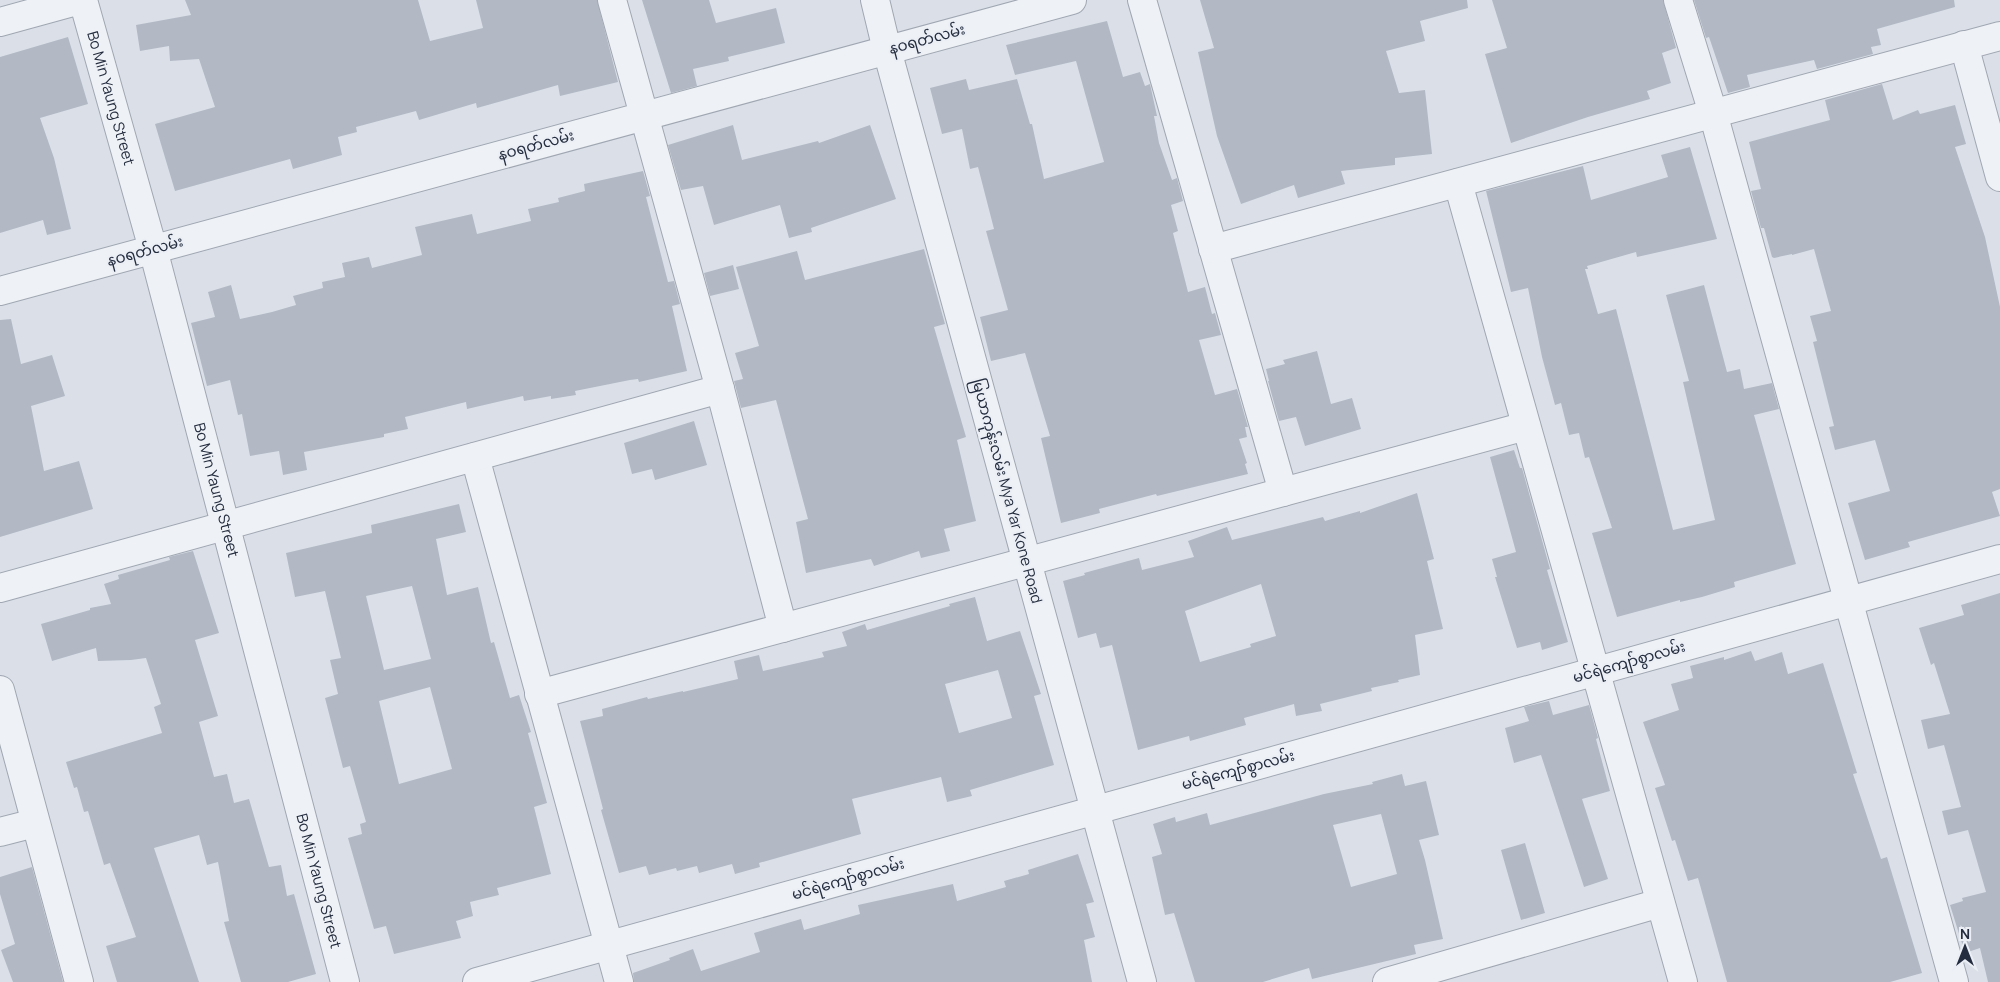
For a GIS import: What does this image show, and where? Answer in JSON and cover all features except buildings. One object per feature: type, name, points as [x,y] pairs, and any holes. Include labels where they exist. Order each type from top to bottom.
[{"type":"street","points":[[0,22],[81,0]]},
{"type":"street","name":"Bo Min Yaung Street","points":[[81,0],[153,249],[345,982]]},
{"type":"street","points":[[612,0],[720,389],[783,628]]},
{"type":"street","name":"မြယာကုန်းလမ်း Mya Yar Kone Road","points":[[875,0],[887,50],[1142,982]]},
{"type":"street","name":"နဝရတ်လမ်း","points":[[0,291],[1072,0]]},
{"type":"street","points":[[1142,0],[1282,492]]},
{"type":"street","points":[[1678,0],[1713,112],[1954,982]]},
{"type":"street","points":[[1213,249],[1713,112],[2000,36]]},
{"type":"street","points":[[1964,45],[2000,177]]},
{"type":"street","points":[[1458,183],[1683,982]]},
{"type":"street","points":[[0,588],[720,389]]},
{"type":"street","points":[[539,694],[1526,426]]},
{"type":"street","points":[[475,457],[619,982]]},
{"type":"street","name":"မင်ရဲကျော်စွာလမ်း","points":[[477,982],[2000,559]]},
{"type":"street","points":[[0,690],[79,982]]},
{"type":"street","points":[[0,832],[35,823]]},
{"type":"street","points":[[1404,980],[1660,903]]}]
